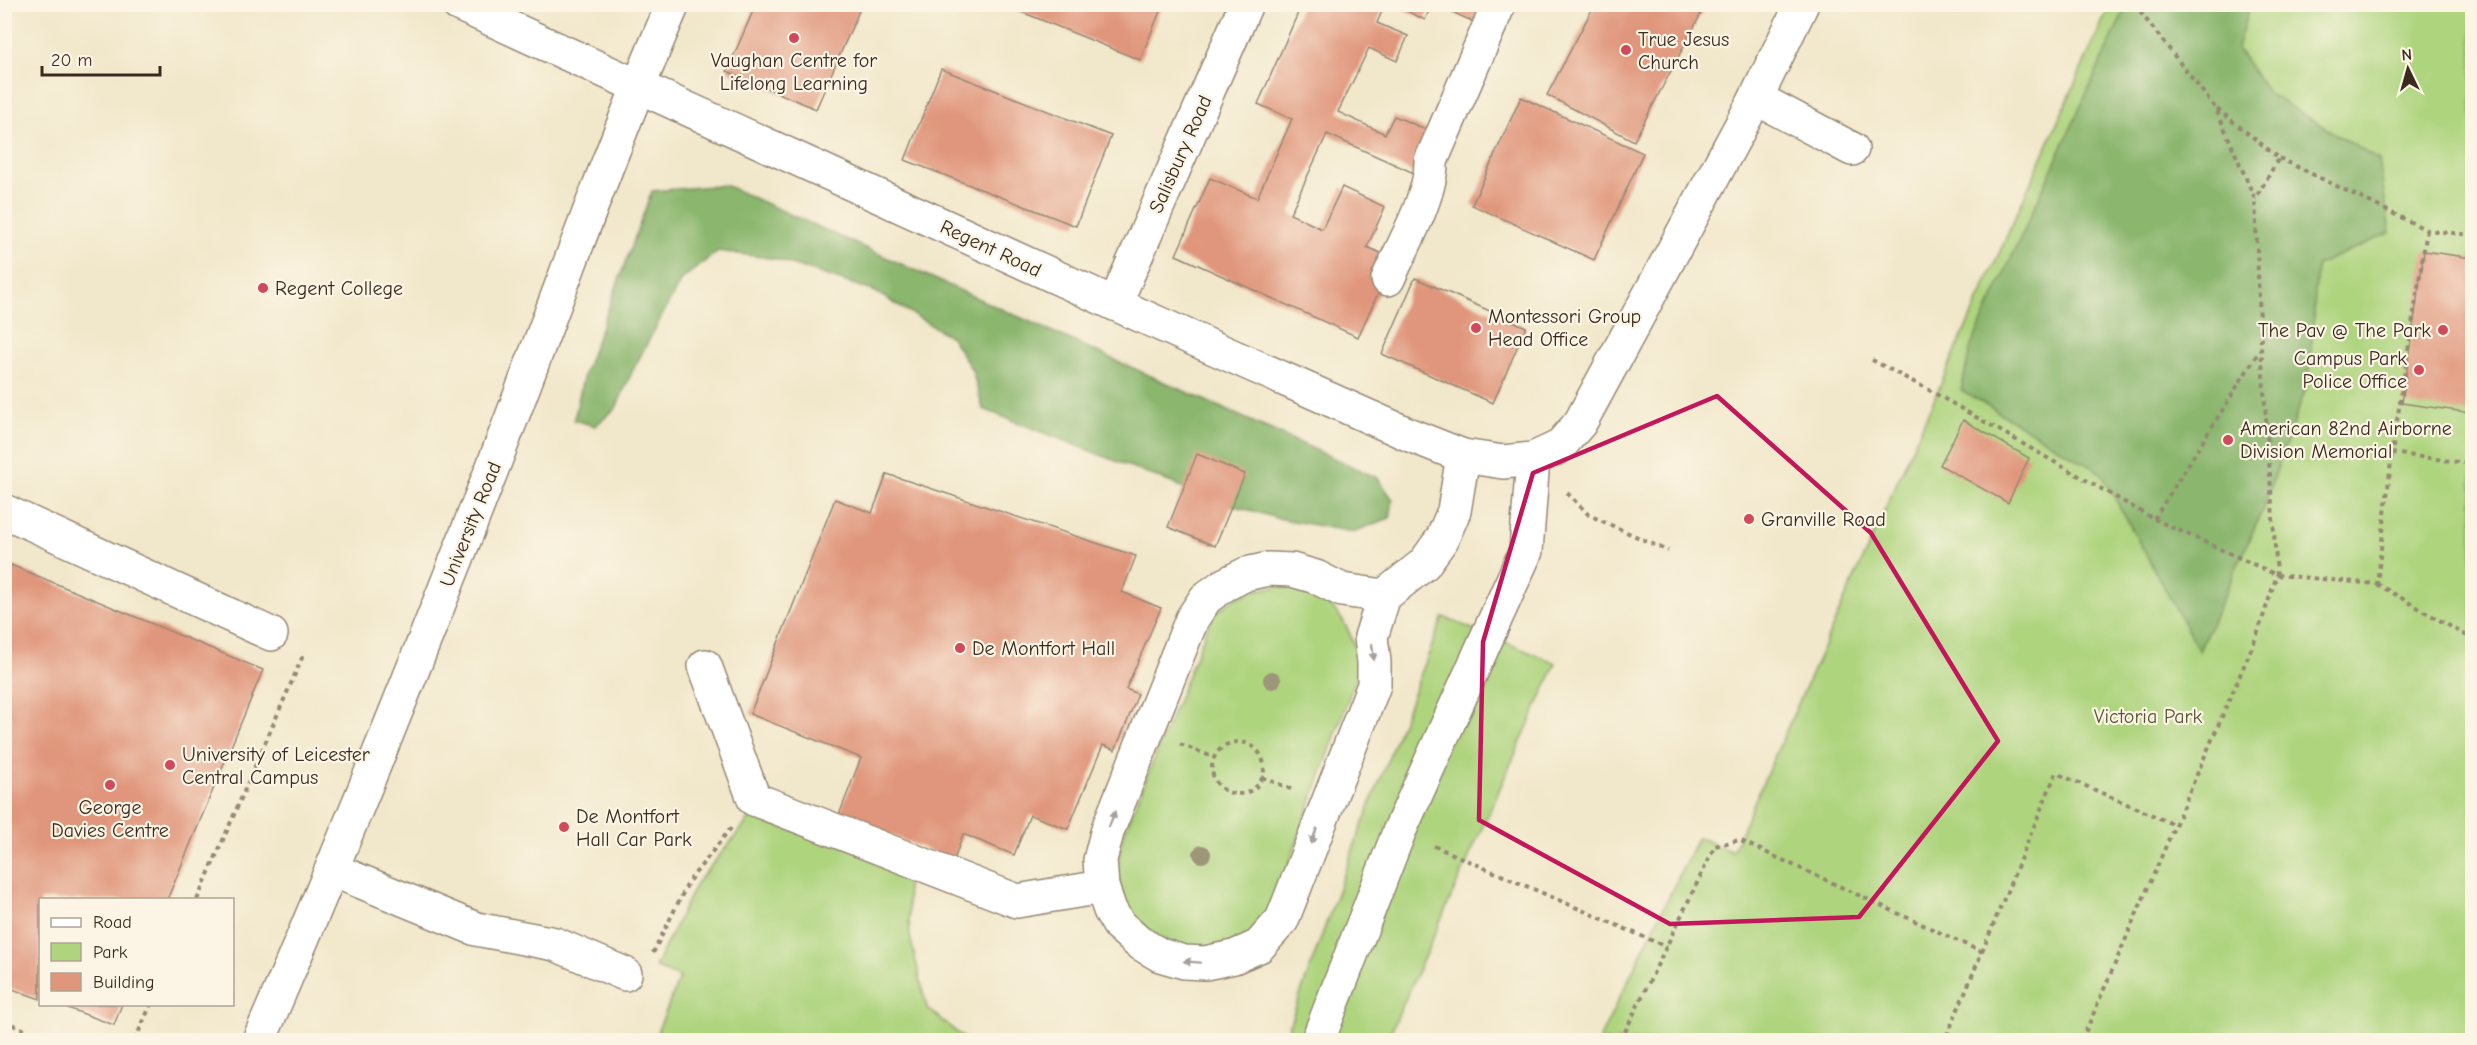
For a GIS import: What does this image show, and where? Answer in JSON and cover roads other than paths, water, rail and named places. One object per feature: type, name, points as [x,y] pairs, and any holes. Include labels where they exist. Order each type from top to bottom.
[{"type":"street","name":"Regent Road","points":[[458,4],[1115,304],[1410,435],[1463,456],[1503,462],[1533,459]]},
{"type":"street","name":"University Road","points":[[259,1041],[333,870],[491,471],[638,86],[673,4]]},
{"type":"street","name":"Salisbury Road","points":[[1115,304],[1246,4]]},
{"type":"street","points":[[1388,279],[1427,189],[1432,173],[1431,160],[1499,4]]},
{"type":"street","points":[[1318,1041],[1399,832],[1526,551],[1533,459],[1559,447],[1581,423],[1756,98],[1802,4]]},
{"type":"street","points":[[1756,98],[1852,149]]},
{"type":"street","points":[[1384,596],[1342,590],[1316,577],[1292,570],[1268,569],[1246,574],[1224,585],[1206,598],[1192,619],[1108,830],[1100,860],[1102,887],[1110,910],[1119,925],[1138,942],[1160,955],[1184,962],[1204,963],[1234,957],[1259,946],[1282,920],[1374,685],[1371,637],[1384,596],[1424,564],[1442,539],[1454,511],[1463,456]]},
{"type":"street","points":[[4,511],[271,634]]},
{"type":"street","points":[[705,666],[754,799],[1017,902],[1102,887]]},
{"type":"street","points":[[333,870],[476,929],[555,944],[625,974]]},
{"type":"place","name":"Vaughan Centre for Lifelong Learning","points":[[794,38]]},
{"type":"place","name":"True Jesus Church","points":[[1626,50]]},
{"type":"place","name":"Regent College","points":[[263,288]]},
{"type":"place","name":"Montessori Group Head Office","points":[[1476,328]]},
{"type":"place","name":"The Pav @ The Park","points":[[2443,330]]},
{"type":"place","name":"Campus Park Police Office","points":[[2419,370]]},
{"type":"place","name":"American 82nd Airborne Division Memorial","points":[[2228,440]]},
{"type":"place","name":"Granville Road","points":[[1749,519]]},
{"type":"place","name":"De Montfort Hall","points":[[960,648]]},
{"type":"place","name":"University of Leicester Central Campus","points":[[170,765]]},
{"type":"place","name":"George Davies Centre","points":[[110,785]]},
{"type":"place","name":"De Montfort Hall Car Park","points":[[564,827]]},
{"type":"park label","name":"Victoria Park","points":[[2148,716]]}]
